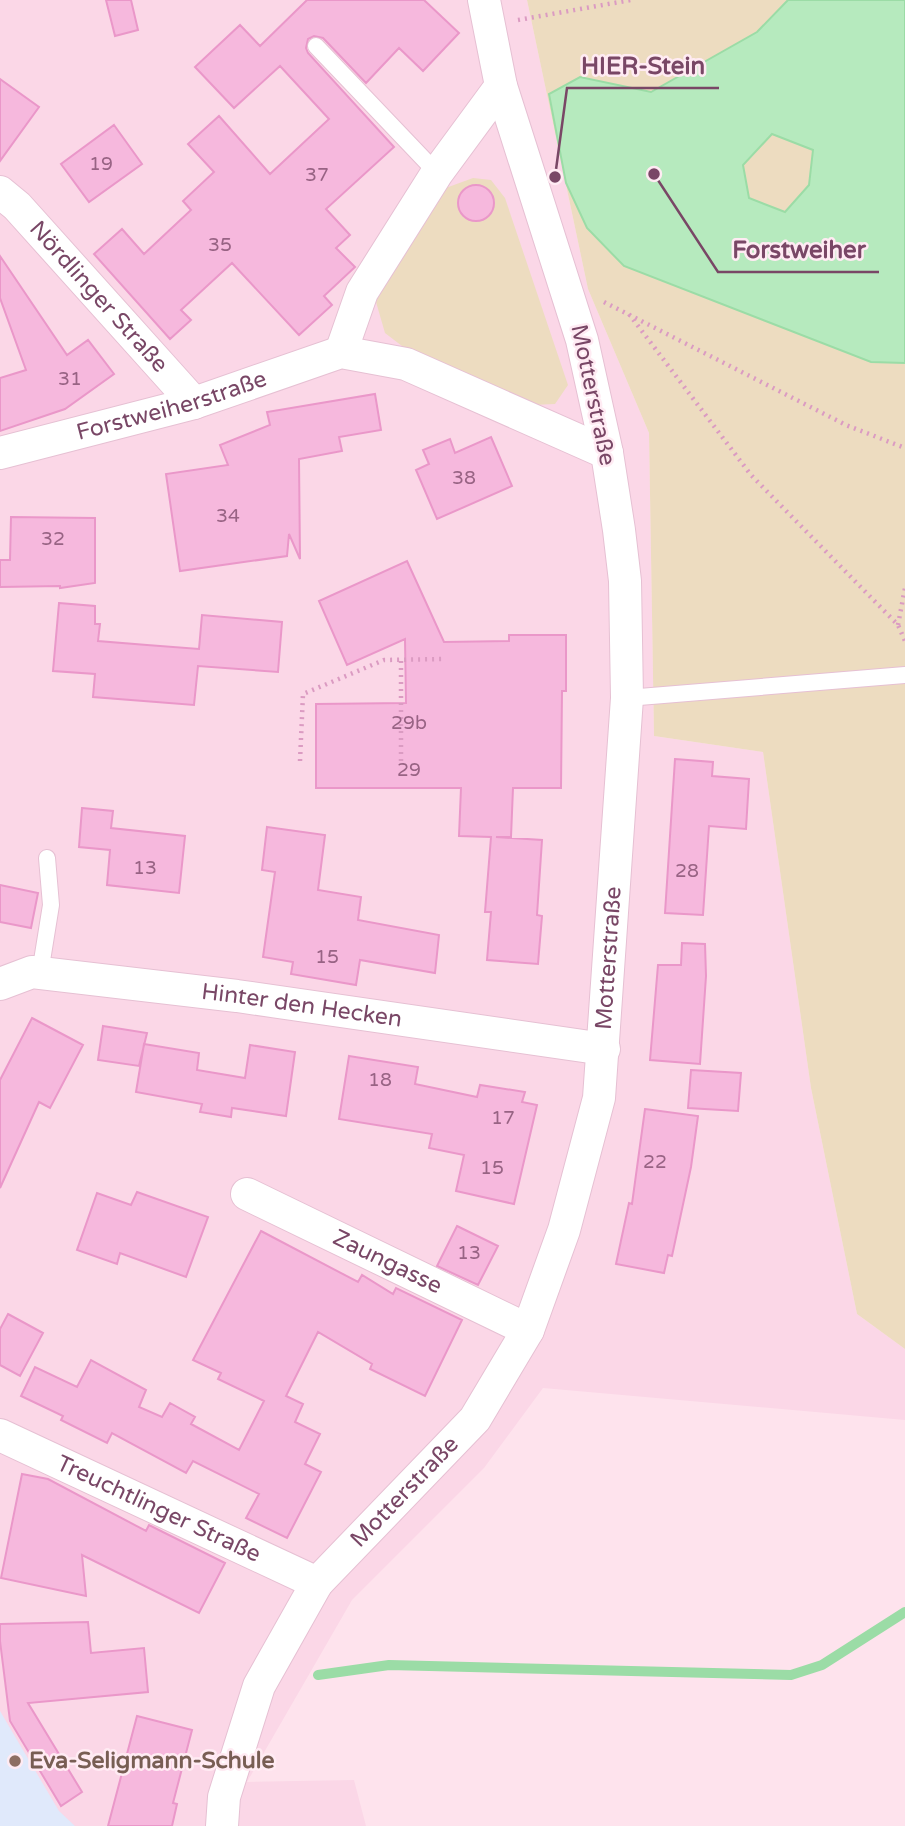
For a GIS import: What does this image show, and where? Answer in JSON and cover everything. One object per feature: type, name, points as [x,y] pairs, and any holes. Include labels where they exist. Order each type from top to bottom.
[{"type":"street","name":"Motterstraße","points":[[222,1826],[225,1797],[259,1686],[317,1583],[475,1419],[528,1330],[564,1230],[599,1098],[627,698],[625,580],[607,453],[582,340],[500,86],[487,12]]},
{"type":"street","points":[[341,352],[362,292],[437,173],[500,86]]},
{"type":"street","name":"Nördlinger Straße","points":[[0,192],[17,206],[194,403]]},
{"type":"street","name":"Forstweiherstraße","points":[[0,453],[194,403],[341,352],[406,364],[607,453]]},
{"type":"street","name":"Hinter den Hecken","points":[[0,984],[32,972],[237,996],[604,1049]]},
{"type":"street","name":"Zaungasse","points":[[247,1194],[528,1330]]},
{"type":"street","name":"Treuchtlinger Straße","points":[[0,1435],[317,1583]]},
{"type":"lane","points":[[316,46],[437,173]]},
{"type":"lane","points":[[627,698],[905,675]]},
{"type":"lane","points":[[40,973],[51,905],[47,858]]},
{"type":"path","points":[[487,12],[631,0]]},
{"type":"path","points":[[566,285],[629,314],[846,425],[905,448]]},
{"type":"path","points":[[629,314],[751,475],[898,625],[905,641]]},
{"type":"path","points":[[898,625],[905,588]]},
{"type":"path","points":[[300,761],[303,694],[384,660],[446,659]]},
{"type":"path","points":[[401,660],[401,761]]},
{"type":"shaded area","points":[[0,0],[527,0],[588,289],[649,433],[654,736],[763,752],[811,1088],[857,1314],[905,1349],[905,1420],[543,1388],[484,1468],[352,1600],[247,1782],[354,1780],[366,1826],[0,1826]]},
{"type":"shaded area","points":[[527,0],[905,0],[905,1349],[857,1314],[811,1088],[763,752],[654,736],[649,433],[588,289]]},
{"type":"shaded area","points":[[788,0],[905,0],[905,363],[871,362],[624,266],[587,228],[566,183],[549,94],[580,77],[651,92],[757,32]],"holes":[[[772,134],[813,150],[809,185],[785,212],[749,198],[743,165]]]},
{"type":"shaded area","points":[[473,178],[491,180],[505,198],[568,385],[555,404],[532,405],[402,346],[385,333],[376,302],[382,283],[443,189]]},
{"type":"shaded area","name":"Eva-Seligmann-Schule","points":[[0,1711],[59,1811],[75,1826],[0,1826]]},
{"type":"building","points":[[106,0],[131,0],[138,30],[115,36]]},
{"type":"building","points":[[307,0],[424,0],[459,33],[423,71],[399,48],[366,83],[323,38],[314,36],[308,39],[308,53],[394,147],[326,209],[350,235],[336,248],[355,267],[324,296],[332,305],[299,335],[232,263],[181,310],[191,320],[170,339],[94,254],[122,229],[144,254],[191,210],[183,201],[214,172],[188,144],[219,116],[270,174],[329,119],[280,66],[234,108],[195,67],[240,25],[260,46]]},
{"type":"building","points":[[0,79],[39,107],[0,161]]},
{"type":"building","points":[[114,125],[142,164],[89,202],[61,164]]},
{"type":"building","points":[[476,185],[489,190],[494,203],[489,216],[476,221],[463,216],[458,203],[463,190]]},
{"type":"building","points":[[0,256],[67,355],[88,340],[114,374],[65,409],[0,431],[0,378],[26,370],[0,298]]},
{"type":"building","points":[[375,394],[381,430],[339,437],[342,451],[299,459],[300,559],[289,534],[287,556],[180,571],[166,474],[228,465],[220,445],[270,425],[267,412]]},
{"type":"building","points":[[491,437],[512,486],[437,519],[416,470],[429,464],[423,450],[450,439],[455,453]]},
{"type":"building","points":[[11,517],[95,518],[95,583],[60,588],[0,587],[0,560],[10,560]]},
{"type":"building","points":[[407,561],[444,642],[509,641],[509,635],[566,635],[566,691],[562,691],[561,788],[513,788],[511,837],[496,837],[542,840],[537,915],[542,916],[538,964],[487,960],[491,912],[485,912],[491,837],[459,836],[461,788],[316,788],[316,704],[406,703],[405,639],[347,665],[319,601]]},
{"type":"building","points":[[59,603],[95,606],[95,624],[100,624],[98,641],[199,649],[202,615],[282,622],[278,672],[198,666],[194,705],[93,697],[95,674],[53,671]]},
{"type":"building","points":[[675,759],[713,762],[712,776],[749,779],[746,829],[709,826],[703,915],[665,913]]},
{"type":"building","points":[[82,808],[113,811],[111,828],[185,836],[179,893],[107,885],[110,850],[79,847]]},
{"type":"building","points":[[267,827],[325,835],[318,890],[361,897],[358,920],[439,935],[435,973],[360,960],[356,985],[291,974],[293,962],[263,957],[275,872],[262,870]]},
{"type":"building","points":[[0,885],[38,893],[31,928],[0,922]]},
{"type":"building","points":[[682,943],[705,944],[706,976],[700,1064],[650,1060],[658,965],[681,965]]},
{"type":"building","points":[[32,1018],[83,1045],[50,1108],[39,1102],[0,1188],[0,1080]]},
{"type":"building","points":[[103,1026],[147,1033],[139,1066],[98,1060]]},
{"type":"building","points":[[144,1044],[199,1053],[197,1070],[245,1078],[250,1045],[295,1052],[286,1116],[232,1108],[231,1117],[200,1112],[202,1104],[136,1092]]},
{"type":"building","points":[[349,1056],[418,1067],[415,1084],[477,1097],[480,1085],[525,1092],[522,1102],[537,1105],[514,1204],[456,1191],[464,1155],[429,1148],[432,1134],[339,1119]]},
{"type":"building","points":[[691,1070],[741,1073],[738,1111],[688,1108]]},
{"type":"building","points":[[645,1109],[698,1116],[691,1167],[672,1256],[668,1255],[664,1273],[616,1264],[629,1203],[632,1204]]},
{"type":"building","points":[[137,1192],[208,1217],[186,1277],[120,1253],[117,1264],[77,1250],[97,1193],[131,1205]]},
{"type":"building","points":[[457,1226],[498,1246],[478,1285],[437,1266]]},
{"type":"building","points":[[261,1231],[358,1282],[362,1275],[393,1294],[396,1288],[462,1320],[425,1396],[370,1369],[372,1364],[318,1332],[286,1396],[303,1404],[295,1422],[320,1434],[305,1464],[321,1472],[287,1538],[246,1518],[259,1494],[193,1461],[186,1473],[112,1433],[107,1443],[61,1420],[63,1416],[21,1396],[35,1367],[77,1387],[91,1360],[146,1390],[139,1407],[162,1417],[170,1403],[195,1417],[191,1424],[239,1450],[264,1401],[218,1379],[221,1373],[193,1360]]},
{"type":"building","points":[[8,1314],[43,1333],[20,1376],[0,1365],[0,1329]]},
{"type":"building","points":[[22,1474],[48,1479],[146,1531],[149,1525],[225,1563],[199,1613],[82,1555],[86,1596],[1,1578]]},
{"type":"building","points":[[88,1622],[91,1653],[144,1648],[148,1692],[28,1703],[82,1792],[61,1806],[10,1721],[0,1624]]},
{"type":"building","points":[[137,1716],[192,1730],[173,1803],[177,1804],[172,1826],[108,1826]]},
{"type":"waterway","points":[[318,1675],[389,1665],[791,1675],[822,1665],[905,1612]]},
{"type":"place","name":"Forstweiher","points":[[654,174]]},
{"type":"place","name":"HIER-Stein","points":[[555,177]]},
{"type":"place","name":"Eva-Seligmann-Schule","points":[[15,1761]]}]
